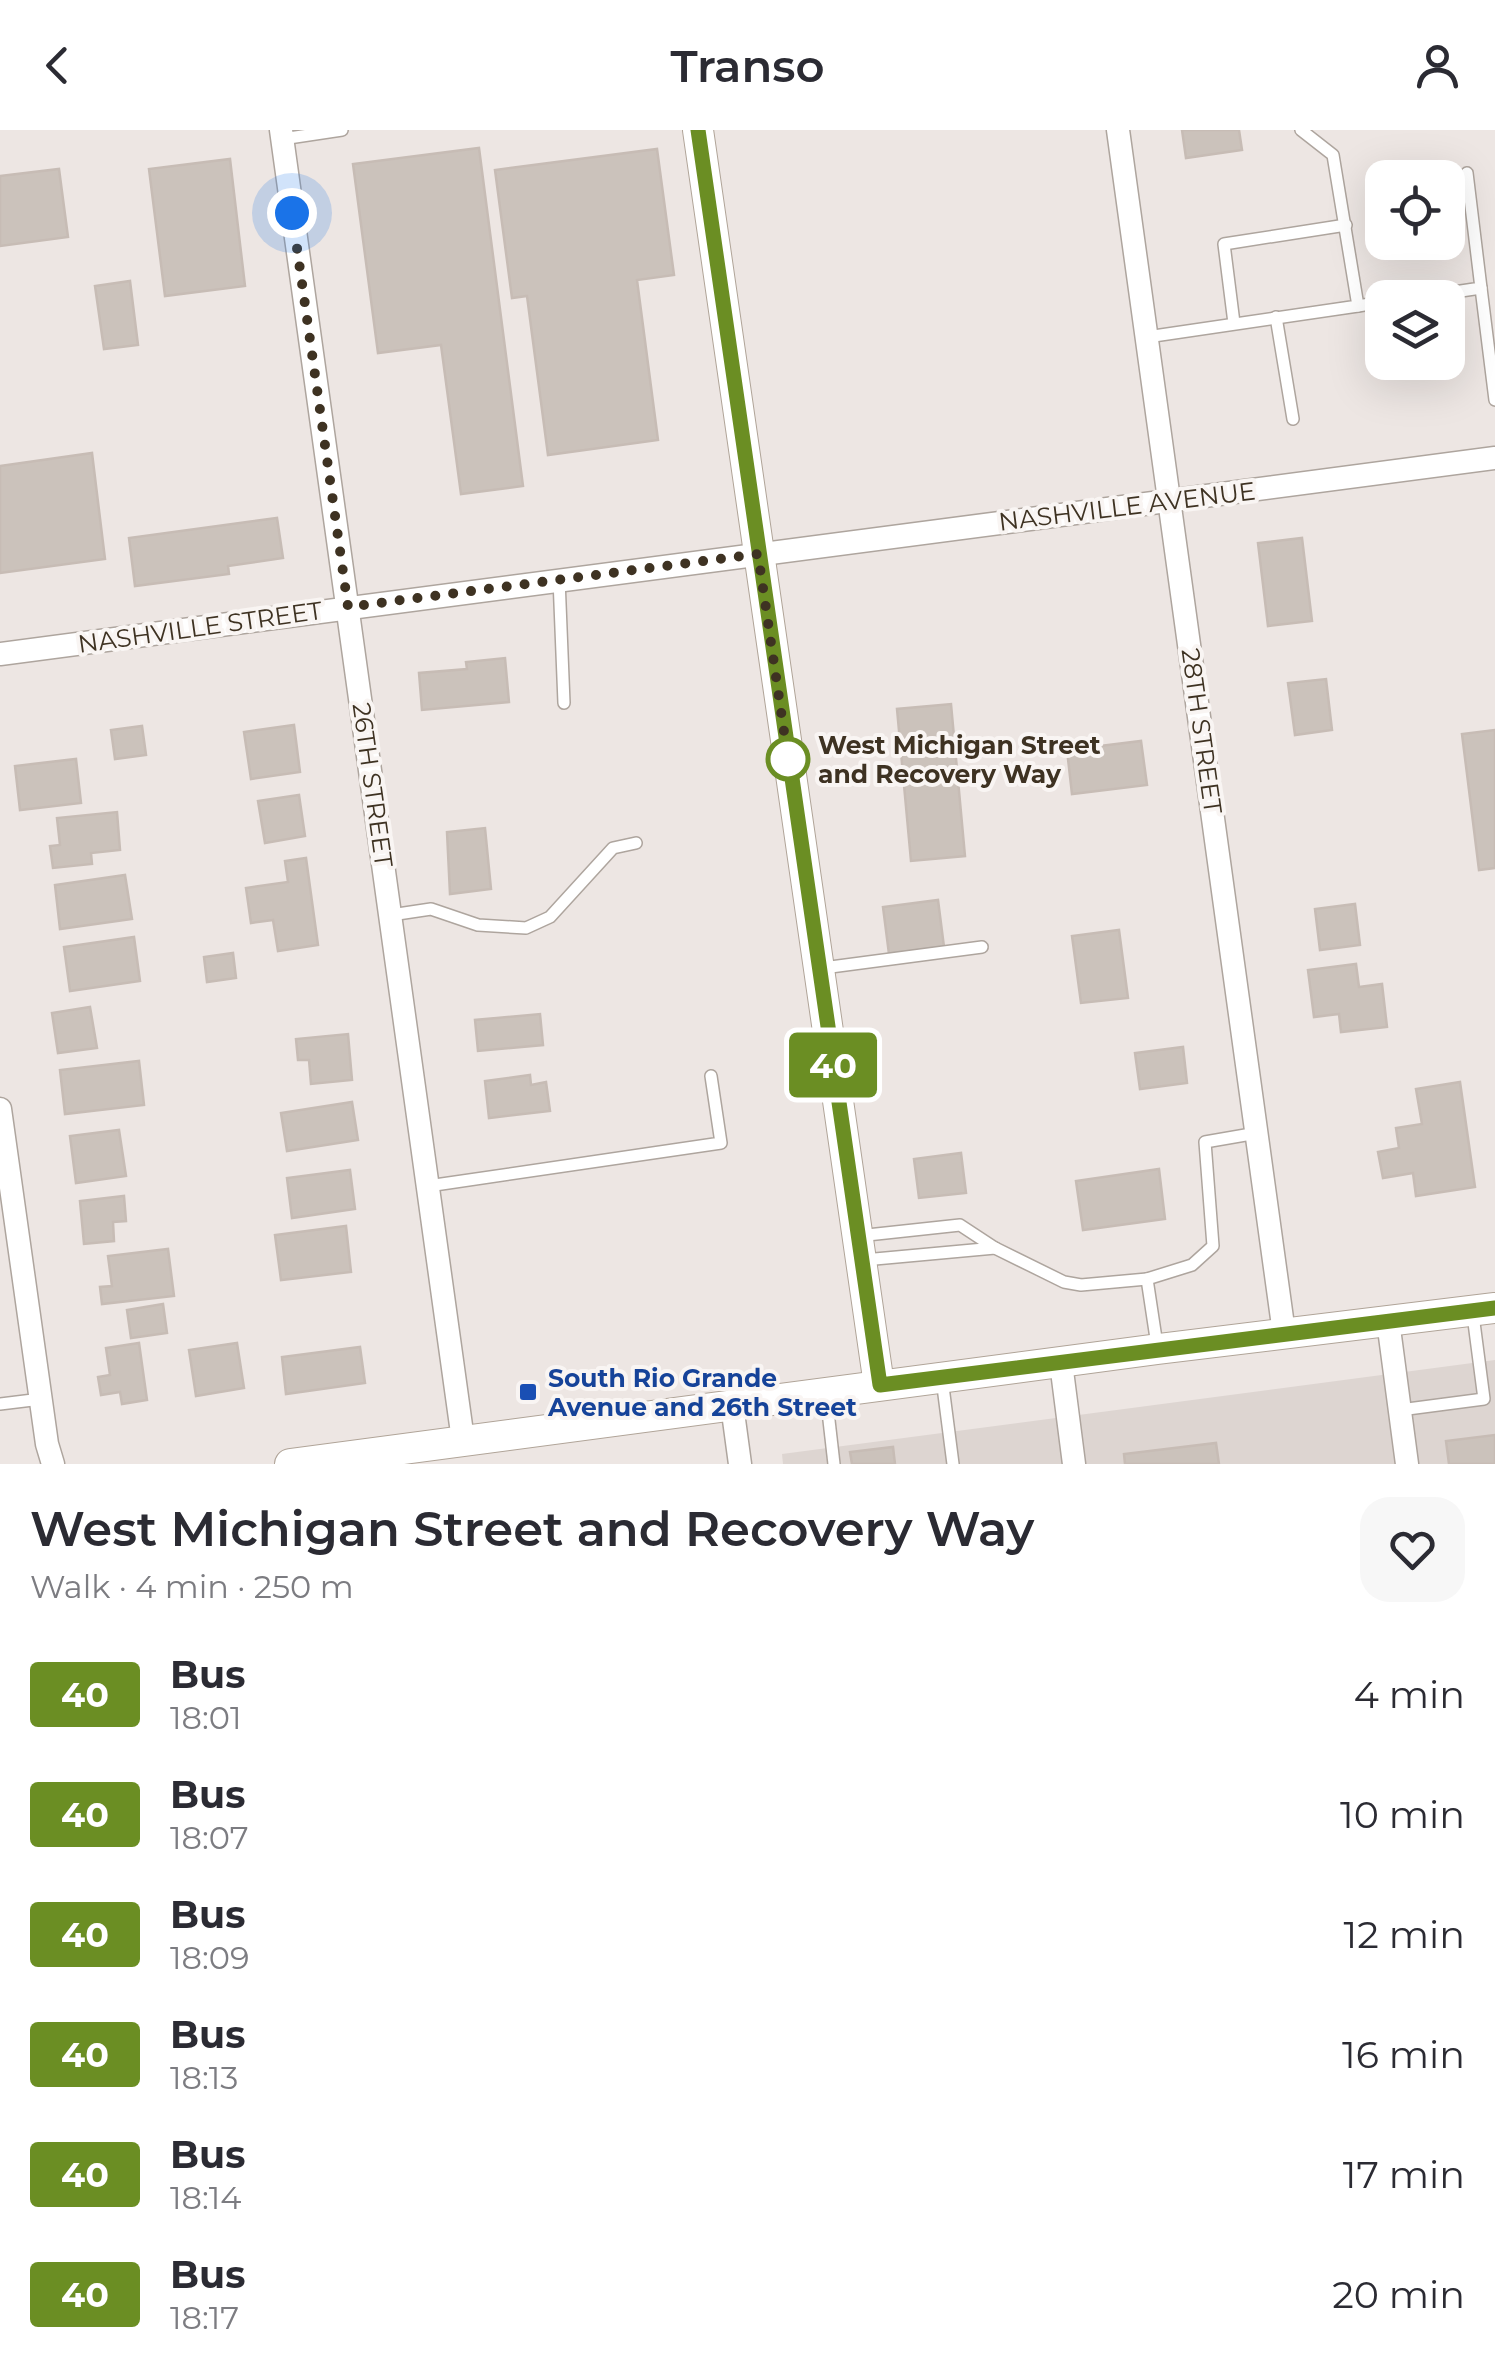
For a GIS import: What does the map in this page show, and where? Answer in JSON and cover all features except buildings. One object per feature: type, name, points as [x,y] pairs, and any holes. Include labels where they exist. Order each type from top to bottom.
[{"type":"street","points":[[698,130],[880,1385]]},
{"type":"street","name":"28TH STREET","points":[[1118,130],[1284,1333]]},
{"type":"street","name":"26TH STREET","points":[[281,134],[463,1440]]},
{"type":"street","name":"NASHVILLE AVENUE","points":[[758,554],[1495,458]]},
{"type":"street","name":"NASHVILLE STREET","points":[[0,654],[758,554]]},
{"type":"street","points":[[0,1109],[53,1464]]},
{"type":"street","points":[[290,1464],[402,1456],[463,1440],[1484,1310]]},
{"type":"street","points":[[1388,1321],[1407,1464]]},
{"type":"street","points":[[1061,1363],[1074,1464]]},
{"type":"street","points":[[732,1405],[740,1464]]},
{"type":"lane","points":[[281,134],[342,130]]},
{"type":"lane","points":[[1301,130],[1333,155],[1358,306]]},
{"type":"lane","points":[[1467,173],[1495,400]]},
{"type":"lane","points":[[1234,322],[1224,244],[1346,225]]},
{"type":"lane","points":[[1465,290],[1481,288]]},
{"type":"lane","points":[[1147,337],[1365,305]]},
{"type":"lane","points":[[1276,317],[1293,419]]},
{"type":"lane","points":[[559,579],[564,703]]},
{"type":"lane","points":[[391,914],[431,909],[478,925],[526,928],[550,917],[613,848],[636,842]]},
{"type":"lane","points":[[818,968],[982,947]]},
{"type":"lane","points":[[428,1186],[721,1143],[711,1076]]},
{"type":"lane","points":[[860,1248],[960,1225],[1040,1272],[1080,1286],[1148,1279],[1192,1265],[1213,1246],[1205,1142],[1257,1133]]},
{"type":"lane","points":[[860,1248],[994,1248]]},
{"type":"lane","points":[[1148,1279],[1158,1349]]},
{"type":"lane","points":[[1400,1410],[1484,1399],[1484,1310]]},
{"type":"lane","points":[[942,1377],[952,1464]]},
{"type":"lane","points":[[826,1392],[834,1464]]},
{"type":"lane","points":[[0,1404],[41,1399]]},
{"type":"shaded area","points":[[1495,1360],[1495,1464],[783,1464],[782,1454]]},
{"type":"bus line","name":"40","points":[[698,130],[880,1385],[1495,1308]]},
{"type":"place","name":"West Michigan Street and Recovery Way","points":[[788,759]]},
{"type":"place","name":"South Rio Grande Avenue and 26th Street","points":[[528,1392]]},
{"type":"route","points":[[292,213],[348,607],[758,554],[788,759]]}]
